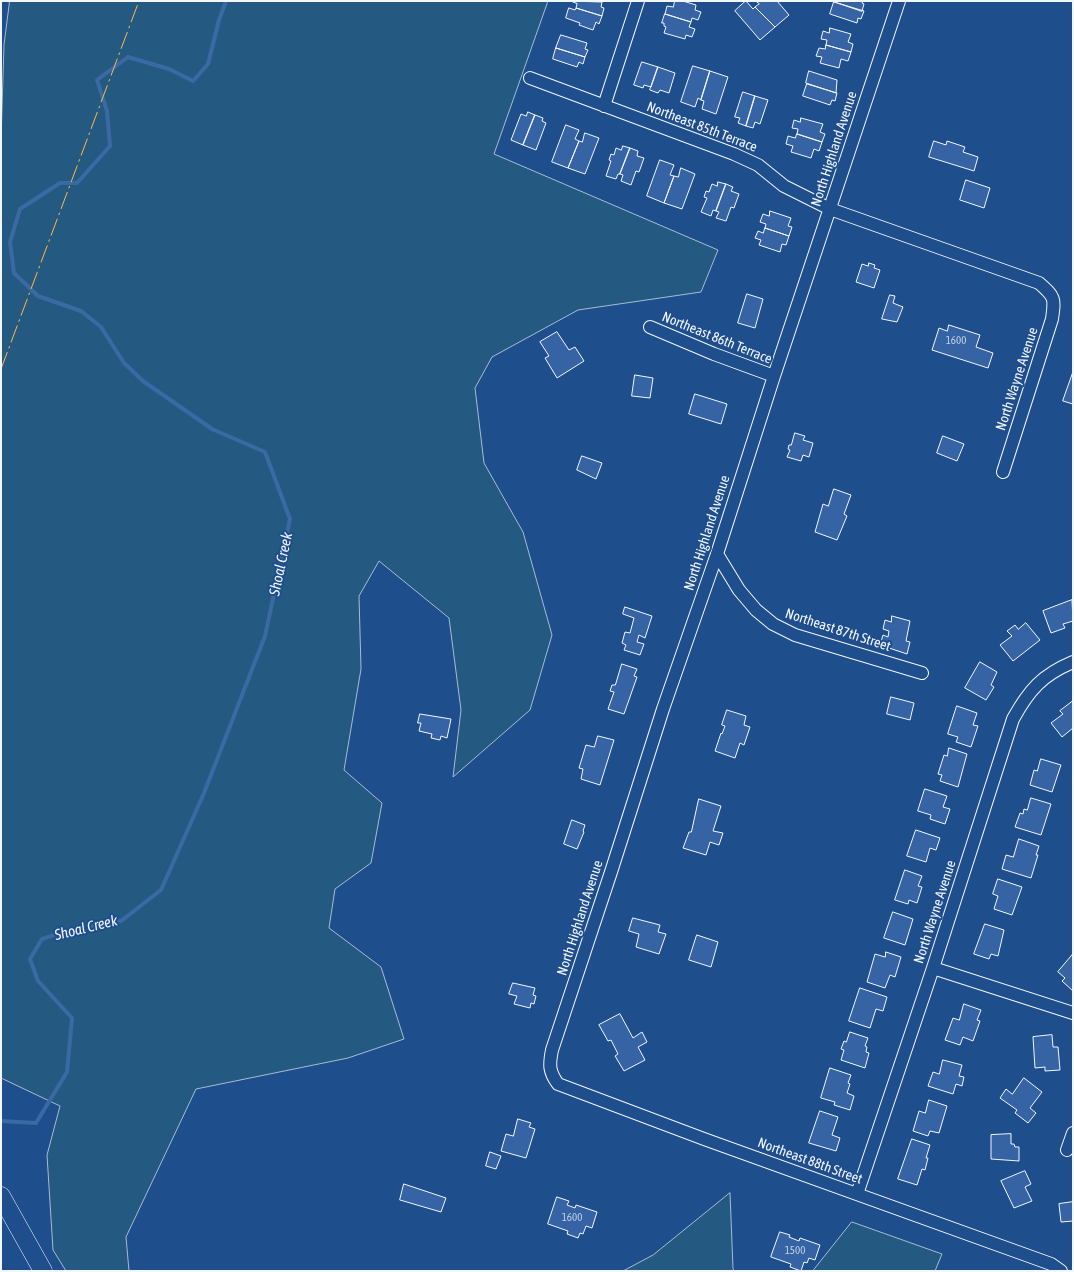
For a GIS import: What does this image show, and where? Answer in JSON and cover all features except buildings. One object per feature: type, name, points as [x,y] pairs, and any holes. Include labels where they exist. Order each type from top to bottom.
[{"type":"main road","points":[[1,1196],[44,1271]]},
{"type":"street","points":[[604,106],[638,1]]},
{"type":"street","name":"North Highland Avenue","points":[[552,1075],[549,1065],[552,1050],[663,708],[717,554],[774,376],[899,1]]},
{"type":"street","name":"Northeast 85th Terrace","points":[[530,78],[734,154],[758,165],[784,186],[830,209],[1039,283],[1051,294]]},
{"type":"street","name":"North Wayne Avenue","points":[[1003,472],[1052,320],[1054,302],[1051,294]]},
{"type":"street","name":"Northeast 86th Terrace","points":[[650,327],[714,354],[774,376]]},
{"type":"street","name":"Northeast 87th Street","points":[[717,554],[739,590],[756,610],[773,624],[795,635],[922,673]]},
{"type":"street","name":"North Wayne Avenue","points":[[857,1194],[933,968],[1013,719],[1022,702],[1037,684],[1057,669],[1073,662]]},
{"type":"street","points":[[933,968],[1073,1013]]},
{"type":"street","name":"Northeast 88th Street","points":[[552,1075],[558,1084],[607,1103],[1051,1264],[1061,1271]]},
{"type":"street","points":[[1067,1150],[1073,1133]]},
{"type":"shaded area","points":[[10,1],[548,1],[494,154],[718,250],[701,292],[578,310],[492,357],[475,388],[484,463],[523,532],[552,635],[530,710],[453,777],[461,710],[449,618],[379,561],[359,596],[361,669],[344,770],[382,803],[371,863],[335,889],[329,928],[381,967],[404,1039],[348,1058],[196,1089],[126,1237],[129,1271],[66,1271],[53,1250],[47,1155],[60,1106],[1,1078],[1,140],[4,45]]},
{"type":"shaded area","points":[[730,1193],[733,1269],[735,1271],[623,1271],[653,1255]]},
{"type":"shaded area","points":[[852,1222],[942,1254],[935,1271],[813,1271]]},
{"type":"waterway","name":"Shoal Creek","points":[[1,1121],[36,1123],[67,1072],[72,1018],[38,981],[30,959],[42,939],[69,930],[121,921],[161,890],[204,793],[265,636],[290,519],[265,452],[212,429],[143,381],[124,363],[101,327],[81,311],[38,296],[14,273],[10,242],[20,209],[60,183],[77,183],[110,146],[107,111],[97,80],[128,57],[169,69],[193,81],[208,64],[219,20],[226,1]]},
{"type":"power","points":[[1,369],[139,1]]}]
